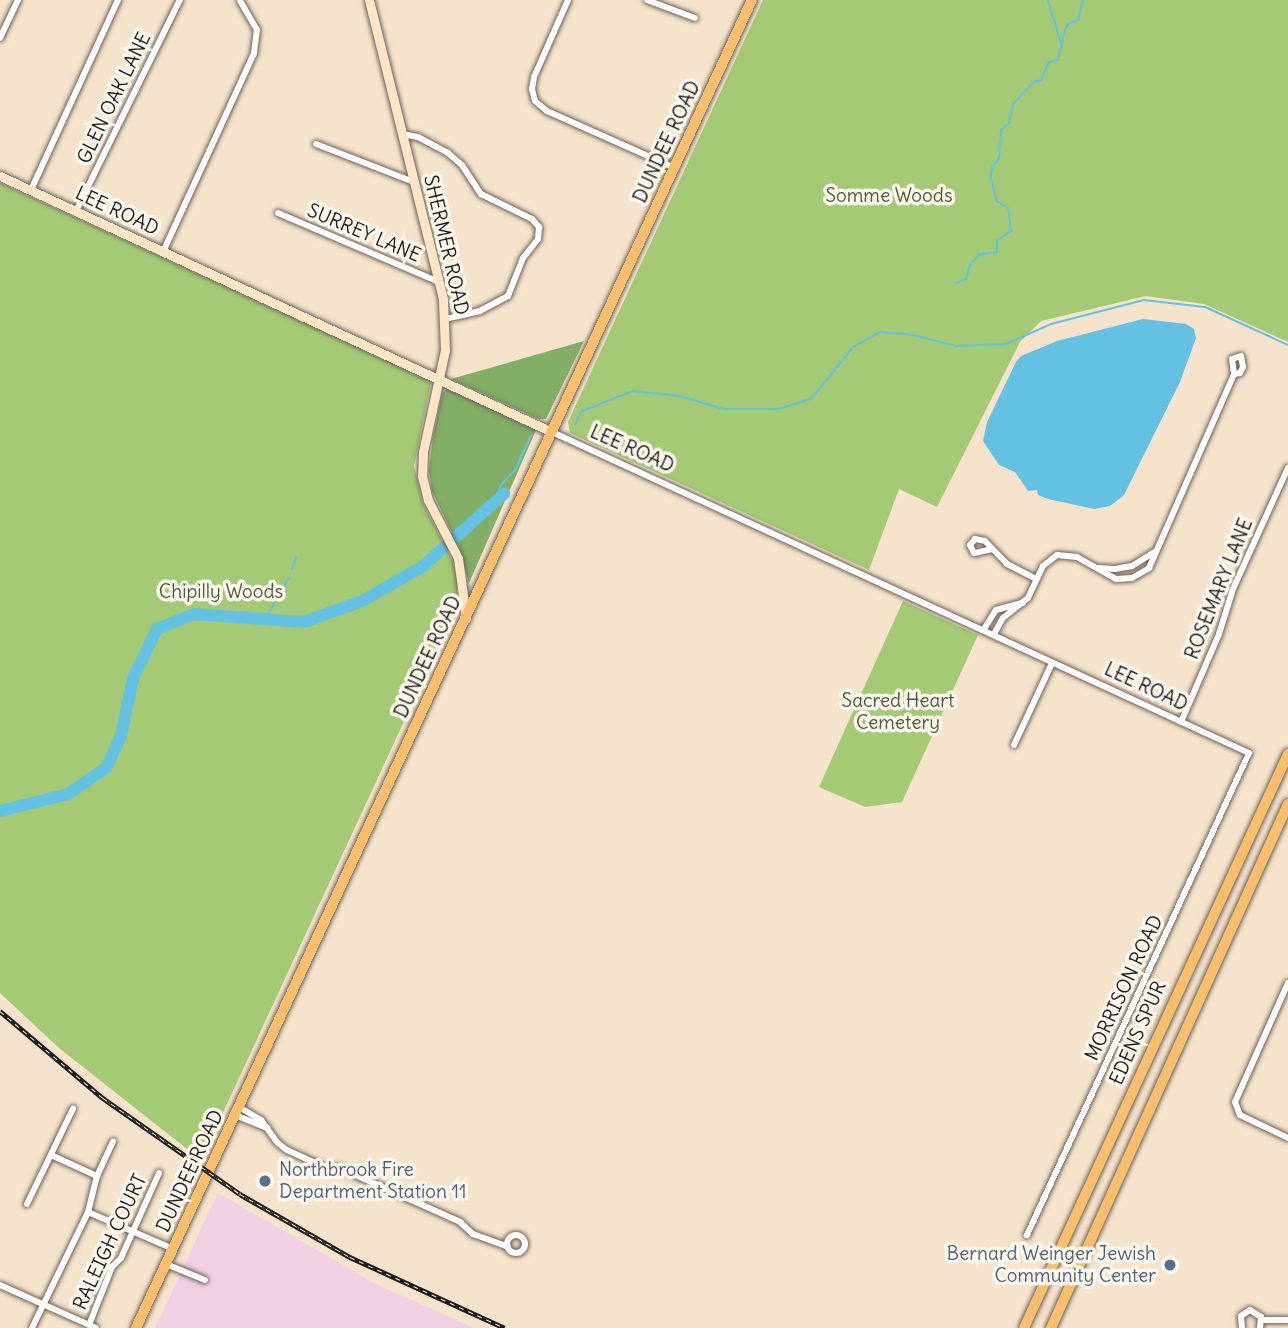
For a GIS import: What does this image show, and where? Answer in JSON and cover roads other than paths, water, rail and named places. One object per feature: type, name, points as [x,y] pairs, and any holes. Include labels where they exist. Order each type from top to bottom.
[{"type":"highway","name":"EDENS SPUR","points":[[1024,1328],[1288,754]]},
{"type":"highway","points":[[1051,1328],[1288,804]]},
{"type":"main road","name":"SHERMER ROAD","points":[[369,0],[446,319],[446,350],[423,452],[422,476],[428,500],[454,551],[464,589],[466,618]]},
{"type":"main road","name":"DUNDEE ROAD","points":[[136,1328],[752,0]]},
{"type":"main road","name":"LEE ROAD","points":[[0,176],[552,432]]},
{"type":"street","points":[[0,38],[18,0]]},
{"type":"street","points":[[30,190],[118,0]]},
{"type":"street","name":"GLEN OAK LANE","points":[[76,211],[180,0]]},
{"type":"street","points":[[163,252],[254,53],[257,30],[240,0]]},
{"type":"street","points":[[568,0],[534,77],[532,89],[536,101],[547,111],[675,168]]},
{"type":"street","points":[[647,0],[695,18]]},
{"type":"street","points":[[402,134],[418,137],[448,153],[462,165],[481,194],[532,219],[539,227],[538,239],[523,258],[508,296],[480,311],[446,319]]},
{"type":"street","points":[[316,145],[414,182]]},
{"type":"street","name":"SURREY LANE","points":[[278,213],[439,282]]},
{"type":"street","points":[[994,634],[1003,618],[1024,603],[1042,566],[1057,555],[1077,557],[1110,578],[1132,578],[1149,568],[1234,374]]},
{"type":"street","name":"LEE ROAD","points":[[552,432],[1249,753]]},
{"type":"street","name":"ROSEMARY LANE","points":[[1181,722],[1219,634],[1233,589],[1288,468]]},
{"type":"street","points":[[992,549],[1013,568],[1035,578]]},
{"type":"street","points":[[1096,568],[1132,566],[1156,550]]},
{"type":"street","points":[[984,629],[1000,608],[1024,603]]},
{"type":"street","points":[[1014,745],[1052,663]]},
{"type":"street","name":"MORRISON ROAD","points":[[1027,1235],[1249,753]]},
{"type":"street","points":[[1288,983],[1237,1095],[1236,1110],[1246,1119],[1288,1138]]},
{"type":"street","points":[[27,1204],[73,1109]]},
{"type":"street","points":[[237,1111],[261,1120],[278,1143],[287,1150],[324,1167],[340,1168],[460,1222],[473,1234],[508,1247]]},
{"type":"street","points":[[32,1328],[88,1212],[97,1176],[113,1142]]},
{"type":"street","points":[[51,1155],[97,1176]]},
{"type":"street","name":"RALEIGH COURT","points":[[93,1326],[111,1267],[121,1258],[159,1173]]},
{"type":"street","points":[[88,1212],[173,1249]]},
{"type":"street","points":[[166,1264],[205,1280]]},
{"type":"street","points":[[0,1285],[93,1326]]},
{"type":"street","points":[[1242,1328],[1240,1319],[1246,1311],[1256,1312],[1261,1324],[1288,1320]]},
{"type":"water","points":[[1143,319],[1186,324],[1194,329],[1196,338],[1180,382],[1124,495],[1110,506],[1094,509],[1048,499],[1038,495],[1037,490],[1028,491],[1015,472],[999,465],[983,441],[987,422],[1016,362],[1021,356],[1057,341]]},
{"type":"waterway","points":[[1048,0],[1062,47]]},
{"type":"waterway","points":[[956,283],[966,279],[970,265],[980,254],[997,252],[997,240],[1011,231],[1008,208],[997,201],[991,179],[992,168],[999,158],[1001,130],[1009,123],[1013,104],[1034,82],[1041,80],[1049,62],[1058,60],[1065,30],[1068,24],[1078,20],[1083,0]]},
{"type":"waterway","points":[[575,424],[582,411],[633,391],[680,396],[723,409],[779,409],[812,398],[853,347],[880,332],[913,335],[956,346],[1006,344],[1051,324],[1144,300],[1205,307],[1288,345]]},
{"type":"waterway","points":[[493,507],[501,485],[515,470],[531,435]]},
{"type":"waterway","points":[[0,811],[68,794],[106,768],[121,736],[133,678],[157,629],[194,614],[304,622],[362,601],[422,567],[504,494]]},
{"type":"waterway","points":[[292,569],[296,557]]},
{"type":"waterway","points":[[266,618],[289,578]]},
{"type":"railway","points":[[0,1011],[103,1098],[240,1194],[350,1257],[505,1328]]},
{"type":"place","name":"Northbrook Fire Department Station 11","points":[[265,1181]]},
{"type":"place","name":"Bernard Weinger Jewish Community Center","points":[[1170,1265]]},
{"type":"park label","name":"Somme Woods","points":[[889,196]]},
{"type":"park label","name":"Chipilly Woods","points":[[221,592]]},
{"type":"park label","name":"Sacred Heart Cemetery","points":[[898,712]]}]
